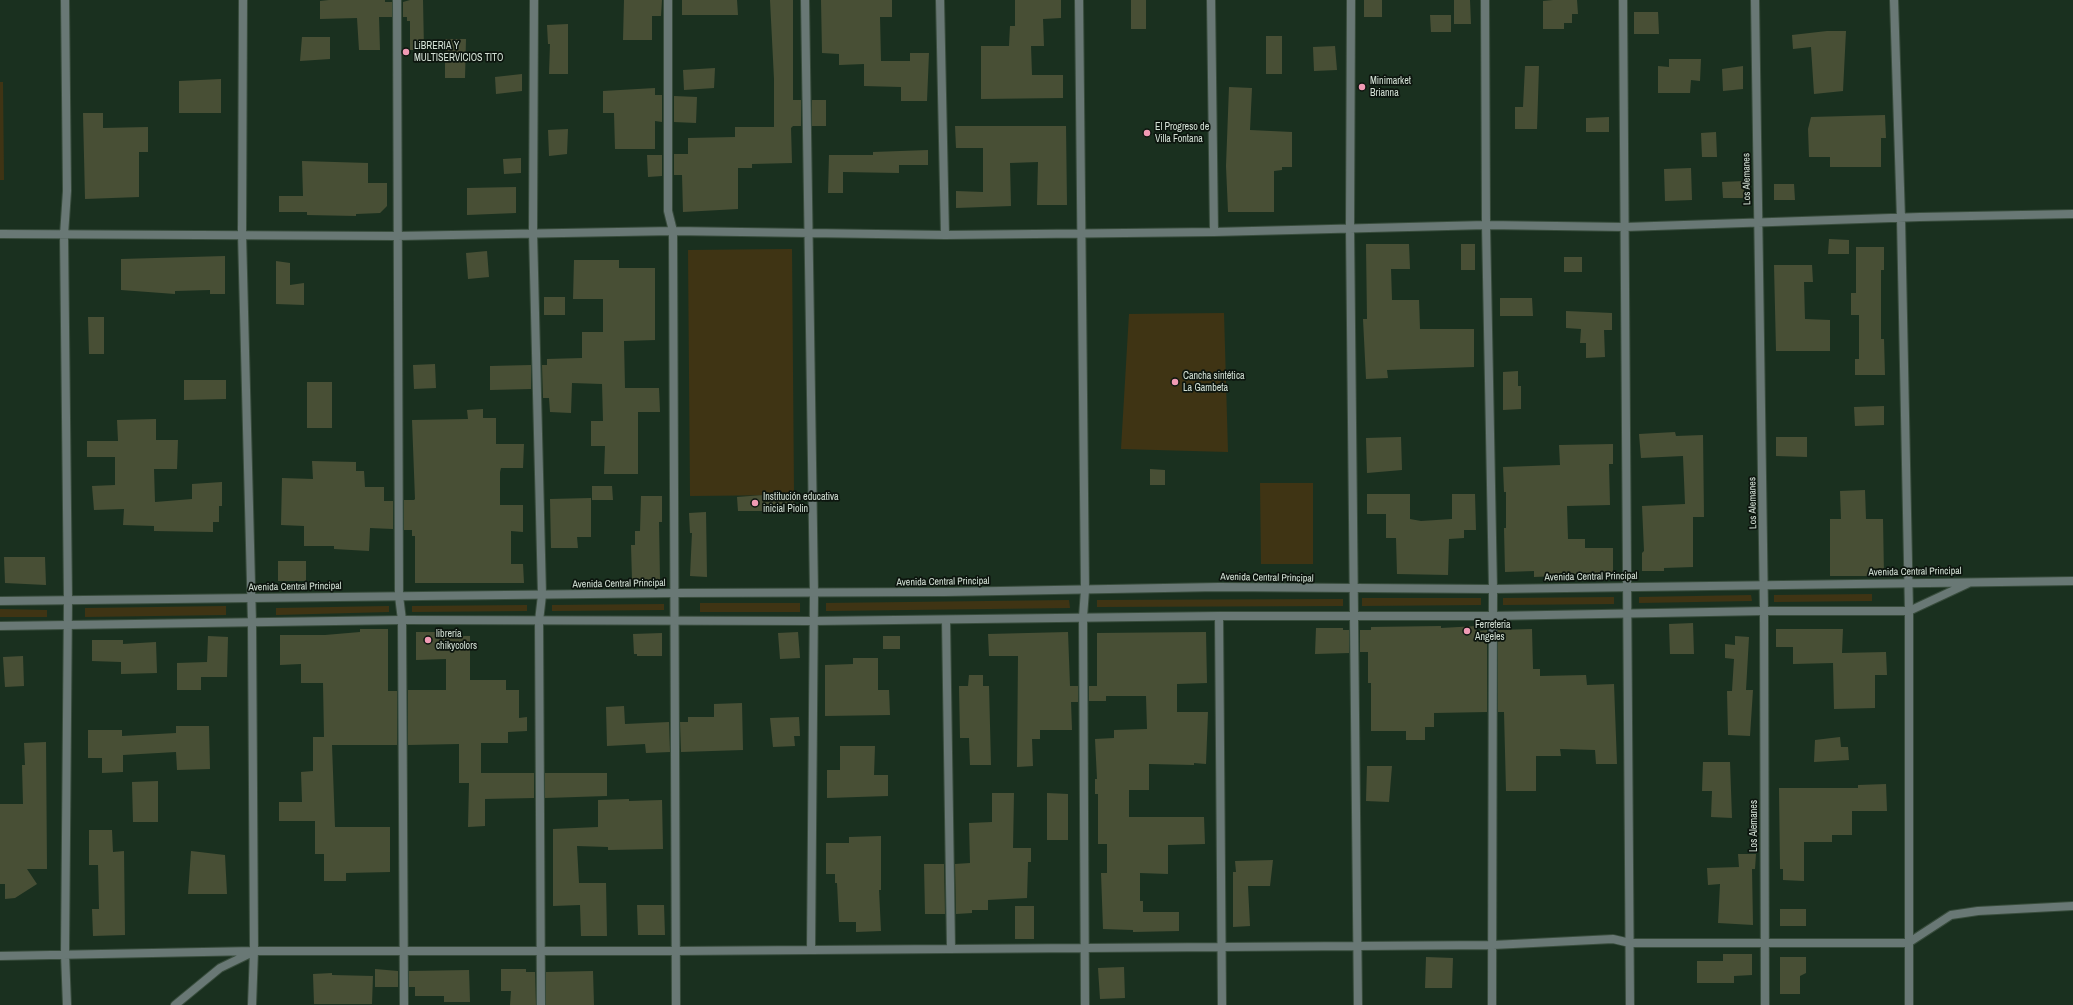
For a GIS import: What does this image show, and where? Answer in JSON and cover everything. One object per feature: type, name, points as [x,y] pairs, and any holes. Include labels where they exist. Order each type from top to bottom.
[{"type":"street","points":[[65,0],[67,191],[64,234],[68,600],[65,954],[67,1005]]},
{"type":"street","points":[[242,0],[242,234],[250,598],[252,623],[254,951],[252,1005]]},
{"type":"street","points":[[397,0],[399,596],[402,620],[404,1005]]},
{"type":"street","points":[[534,0],[533,232],[542,595],[539,621],[541,1005]]},
{"type":"street","points":[[668,0],[668,211],[673,231],[676,1005]]},
{"type":"street","points":[[806,0],[814,593],[812,950]]},
{"type":"street","points":[[940,0],[945,235]]},
{"type":"street","points":[[1079,0],[1085,590],[1083,617],[1085,1005]]},
{"type":"street","points":[[1211,0],[1214,232]]},
{"type":"street","points":[[1351,0],[1350,228],[1358,1005]]},
{"type":"street","points":[[1486,0],[1486,225],[1492,589],[1492,1005]]},
{"type":"street","points":[[1623,0],[1626,587],[1629,615],[1630,1005]]},
{"type":"street","name":"Los Alemanes","points":[[1755,0],[1764,584],[1765,1005]]},
{"type":"street","points":[[1894,0],[1901,219],[1907,582],[1909,611],[1909,1005]]},
{"type":"street","points":[[0,234],[242,234],[397,236],[533,232],[673,231],[945,235],[1214,232],[1486,225],[1625,227],[2073,214]]},
{"type":"street","points":[[1972,582],[2073,581]]},
{"type":"street","name":"Avenida Central Principal","points":[[0,601],[1085,590],[1219,587],[1492,589],[1972,582]]},
{"type":"street","name":"Avenida Central Principal","points":[[0,626],[402,620],[814,621],[1083,617],[1492,616],[1629,615],[1764,611],[1909,611],[1972,582]]},
{"type":"street","points":[[1219,616],[1222,1005]]},
{"type":"street","points":[[946,620],[951,949]]},
{"type":"street","points":[[0,956],[254,951],[675,951],[1492,945],[1613,939],[1630,943],[1908,943],[1951,915],[1978,911],[2073,906]]},
{"type":"street","points":[[175,1005],[220,968],[254,951]]},
{"type":"shaded area","points":[[0,82],[3,82],[4,180],[0,180]]},
{"type":"shaded area","points":[[792,249],[794,495],[690,496],[688,250]]},
{"type":"shaded area","name":"Cancha sintética La Gambeta","points":[[1224,313],[1228,452],[1121,449],[1129,314]]},
{"type":"shaded area","points":[[1260,483],[1313,483],[1313,564],[1261,564]]},
{"type":"shaded area","points":[[1872,594],[1872,601],[1774,602],[1774,595]]},
{"type":"shaded area","points":[[1751,595],[1752,601],[1639,603],[1639,597]]},
{"type":"shaded area","points":[[1614,597],[1614,604],[1503,605],[1503,598]]},
{"type":"shaded area","points":[[1362,598],[1481,598],[1481,605],[1362,606]]},
{"type":"shaded area","points":[[1343,599],[1343,606],[1097,607],[1097,600]]},
{"type":"shaded area","points":[[1069,600],[1070,608],[826,611],[826,603]]},
{"type":"shaded area","points":[[700,603],[800,603],[800,612],[700,612]]},
{"type":"shaded area","points":[[664,604],[664,610],[552,611],[552,605]]},
{"type":"shaded area","points":[[527,605],[527,611],[412,612],[412,606]]},
{"type":"shaded area","points":[[226,606],[226,615],[85,617],[85,608]]},
{"type":"shaded area","points":[[389,606],[389,612],[276,615],[276,608]]},
{"type":"shaded area","points":[[0,609],[47,610],[47,617],[0,617]]},
{"type":"building","points":[[385,0],[385,2],[392,2],[392,17],[379,17],[380,50],[359,50],[357,18],[320,19],[320,1]]},
{"type":"building","points":[[410,0],[423,0],[424,50],[410,50],[410,21],[407,21],[407,17],[403,17],[403,2]]},
{"type":"building","points":[[624,0],[662,0],[661,16],[652,16],[652,40],[623,40]]},
{"type":"building","points":[[682,0],[737,0],[738,15],[682,15]]},
{"type":"building","points":[[770,0],[793,0],[793,100],[801,100],[801,126],[793,126],[791,128],[792,163],[752,164],[752,168],[738,168],[738,209],[683,212],[682,175],[674,175],[674,154],[688,154],[688,138],[735,137],[735,127],[774,127],[774,79]]},
{"type":"building","points":[[821,0],[892,0],[892,17],[880,17],[881,61],[910,61],[910,53],[929,53],[927,101],[901,101],[901,87],[864,86],[864,64],[839,65],[839,54],[822,53]]},
{"type":"building","points":[[1015,0],[1061,0],[1061,18],[1043,19],[1044,46],[1031,46],[1032,75],[1063,75],[1063,98],[981,99],[981,46],[1009,46],[1010,26],[1015,26]]},
{"type":"building","points":[[1131,0],[1146,0],[1146,29],[1131,29]]},
{"type":"building","points":[[1364,0],[1382,0],[1382,17],[1364,17]]},
{"type":"building","points":[[1454,0],[1470,0],[1471,24],[1454,24]]},
{"type":"building","points":[[1577,0],[1578,14],[1572,14],[1572,23],[1564,23],[1564,29],[1543,29],[1543,1]]},
{"type":"building","points":[[1634,12],[1658,12],[1659,34],[1634,34]]},
{"type":"building","points":[[1430,15],[1451,15],[1451,32],[1431,32]]},
{"type":"building","points":[[568,24],[568,74],[549,74],[550,44],[548,44],[547,25]]},
{"type":"building","points":[[1827,31],[1846,31],[1843,91],[1814,94],[1811,47],[1793,49],[1792,35]]},
{"type":"building","points":[[1266,36],[1282,36],[1282,74],[1266,74]]},
{"type":"building","points":[[302,37],[330,37],[330,59],[300,61]]},
{"type":"building","points":[[445,39],[466,39],[465,78],[445,78]]},
{"type":"building","points":[[1335,46],[1337,70],[1314,71],[1313,47]]},
{"type":"building","points":[[1669,59],[1701,59],[1700,81],[1691,80],[1690,93],[1658,93],[1658,66],[1669,67]]},
{"type":"building","points":[[1525,66],[1539,66],[1537,129],[1515,129],[1515,107],[1523,107]]},
{"type":"building","points":[[1743,66],[1743,89],[1723,91],[1722,69]]},
{"type":"building","points":[[715,68],[714,88],[684,90],[683,70]]},
{"type":"building","points":[[522,74],[522,91],[496,94],[495,77]]},
{"type":"building","points":[[221,79],[221,113],[179,113],[179,81]]},
{"type":"building","points":[[1229,87],[1252,88],[1250,130],[1292,132],[1292,167],[1282,167],[1282,170],[1274,171],[1274,212],[1228,212],[1226,166]]},
{"type":"building","points":[[655,88],[655,95],[662,95],[662,122],[655,121],[655,149],[615,149],[614,113],[603,113],[603,91]]},
{"type":"building","points":[[674,96],[697,97],[696,123],[674,122]]},
{"type":"building","points":[[812,100],[826,100],[826,126],[812,126]]},
{"type":"building","points":[[83,113],[103,113],[103,128],[148,127],[148,152],[139,152],[139,197],[85,199]]},
{"type":"building","points":[[1885,115],[1886,138],[1881,138],[1881,167],[1830,167],[1830,157],[1809,157],[1808,129],[1811,117]]},
{"type":"building","points":[[1609,117],[1609,132],[1586,132],[1586,118]]},
{"type":"building","points":[[955,126],[1066,126],[1067,205],[1037,205],[1038,162],[1010,163],[1011,206],[956,208],[956,191],[983,192],[983,148],[956,148]]},
{"type":"building","points":[[568,129],[567,154],[549,156],[548,130]]},
{"type":"building","points":[[1716,132],[1717,157],[1702,157],[1701,133]]},
{"type":"building","points":[[928,150],[928,165],[899,165],[899,173],[843,172],[843,193],[828,193],[829,155],[873,155],[873,152]]},
{"type":"building","points":[[647,155],[662,155],[662,176],[648,177]]},
{"type":"building","points":[[521,158],[521,173],[504,174],[503,159]]},
{"type":"building","points":[[302,161],[368,163],[368,183],[387,183],[387,206],[380,213],[356,214],[356,216],[307,215],[307,212],[279,212],[279,196],[303,196]]},
{"type":"building","points":[[1691,168],[1692,200],[1665,201],[1664,169]]},
{"type":"building","points":[[1744,181],[1744,198],[1723,198],[1722,182]]},
{"type":"building","points":[[1774,184],[1794,184],[1795,200],[1774,200]]},
{"type":"building","points":[[516,187],[516,213],[467,215],[467,188]]},
{"type":"building","points":[[1829,239],[1849,240],[1849,254],[1828,254]]},
{"type":"building","points":[[1366,244],[1409,244],[1410,269],[1391,269],[1392,300],[1419,300],[1420,329],[1474,329],[1474,367],[1387,370],[1388,378],[1366,379],[1363,319],[1367,319]]},
{"type":"building","points":[[1461,244],[1475,244],[1475,270],[1461,270]]},
{"type":"building","points":[[1856,247],[1884,247],[1884,270],[1881,270],[1881,339],[1884,339],[1885,375],[1855,375],[1855,359],[1859,359],[1859,315],[1851,315],[1851,293],[1856,293]]},
{"type":"building","points":[[487,251],[489,277],[468,279],[466,253]]},
{"type":"building","points":[[225,256],[225,294],[210,294],[210,290],[175,291],[175,294],[121,290],[121,259]]},
{"type":"building","points":[[1564,257],[1582,257],[1582,272],[1564,272]]},
{"type":"building","points":[[574,260],[619,260],[619,268],[655,268],[655,340],[624,341],[625,388],[659,388],[660,412],[638,412],[638,474],[604,474],[605,446],[591,446],[591,421],[603,421],[602,384],[572,383],[571,413],[550,412],[549,398],[543,398],[542,365],[547,365],[547,359],[582,358],[582,332],[603,332],[603,299],[573,299]]},
{"type":"building","points":[[276,261],[290,263],[290,285],[304,283],[304,305],[276,304]]},
{"type":"building","points":[[1774,265],[1812,265],[1813,282],[1804,282],[1805,319],[1830,320],[1830,351],[1776,351]]},
{"type":"building","points":[[544,297],[565,297],[565,315],[544,315]]},
{"type":"building","points":[[1500,298],[1532,298],[1533,316],[1500,316]]},
{"type":"building","points":[[1566,311],[1612,313],[1612,330],[1604,330],[1605,357],[1586,358],[1586,343],[1580,343],[1581,329],[1566,328]]},
{"type":"building","points":[[88,317],[104,317],[104,354],[89,354]]},
{"type":"building","points":[[435,364],[436,388],[414,389],[413,365]]},
{"type":"building","points":[[531,365],[531,389],[490,390],[490,366]]},
{"type":"building","points":[[1518,371],[1518,386],[1521,386],[1521,409],[1503,410],[1503,372]]},
{"type":"building","points":[[184,380],[226,380],[226,399],[184,400]]},
{"type":"building","points":[[307,382],[332,382],[332,428],[307,428]]},
{"type":"building","points":[[1884,406],[1884,425],[1855,426],[1854,407]]},
{"type":"building","points":[[483,409],[483,418],[496,418],[496,444],[524,444],[523,468],[501,468],[500,505],[523,505],[523,532],[511,531],[511,564],[523,564],[524,583],[415,583],[415,536],[412,536],[412,530],[404,530],[404,500],[415,499],[412,420],[468,419],[467,410]]},
{"type":"building","points":[[156,419],[156,440],[178,440],[177,469],[154,469],[155,502],[192,499],[192,484],[222,482],[222,506],[219,506],[219,522],[213,522],[213,532],[154,531],[154,526],[123,525],[124,509],[94,510],[92,486],[115,485],[115,457],[87,457],[87,441],[118,441],[117,420]]},
{"type":"building","points":[[1675,432],[1676,436],[1703,435],[1704,517],[1693,517],[1693,567],[1664,568],[1664,571],[1642,571],[1642,553],[1644,551],[1642,506],[1685,504],[1683,456],[1641,458],[1639,434]]},
{"type":"building","points":[[1401,437],[1402,470],[1367,473],[1366,438]]},
{"type":"building","points":[[1776,437],[1807,437],[1807,457],[1776,456]]},
{"type":"building","points":[[1613,444],[1613,464],[1609,464],[1610,505],[1567,506],[1568,539],[1585,539],[1585,548],[1613,548],[1613,573],[1558,574],[1558,576],[1534,577],[1534,571],[1505,572],[1504,528],[1506,528],[1506,492],[1504,492],[1503,467],[1560,465],[1559,445]]},
{"type":"building","points":[[312,461],[356,462],[356,471],[364,471],[365,487],[384,487],[384,501],[393,501],[393,529],[370,528],[369,551],[334,549],[334,546],[304,546],[304,526],[281,525],[282,478],[313,479]]},
{"type":"building","points":[[1150,469],[1165,470],[1165,485],[1150,485]]},
{"type":"building","points":[[592,486],[612,486],[613,500],[592,500]]},
{"type":"building","points":[[1865,490],[1866,519],[1883,519],[1884,576],[1830,576],[1830,519],[1841,519],[1840,491]]},
{"type":"building","points":[[1367,494],[1410,494],[1410,519],[1421,521],[1452,519],[1452,494],[1475,494],[1476,530],[1464,530],[1464,538],[1449,539],[1448,575],[1397,574],[1396,538],[1386,538],[1386,514],[1367,514]]},
{"type":"building","points":[[794,495],[795,511],[738,511],[737,497]]},
{"type":"building","points":[[641,496],[662,496],[662,522],[659,522],[660,581],[632,580],[631,545],[635,545],[635,531],[640,531]]},
{"type":"building","points":[[591,498],[591,537],[577,537],[578,548],[551,548],[550,499]]},
{"type":"building","points":[[706,512],[707,577],[690,576],[692,533],[690,533],[689,513]]},
{"type":"building","points":[[4,557],[45,557],[46,585],[5,583]]},
{"type":"building","points":[[278,561],[306,561],[306,581],[278,581]]},
{"type":"building","points":[[1693,623],[1694,654],[1670,654],[1669,624]]},
{"type":"building","points":[[1441,626],[1441,628],[1477,626],[1477,631],[1487,630],[1487,712],[1434,713],[1434,727],[1425,727],[1425,740],[1406,740],[1406,731],[1371,731],[1371,683],[1368,683],[1368,652],[1360,652],[1360,630],[1371,630],[1371,627]]},
{"type":"building","points":[[1316,628],[1343,628],[1343,630],[1349,630],[1349,653],[1315,654]]},
{"type":"building","points":[[360,629],[388,629],[388,691],[397,691],[397,745],[332,745],[335,827],[390,827],[390,872],[346,873],[346,881],[324,881],[324,854],[315,854],[315,821],[279,821],[279,802],[302,802],[301,772],[313,771],[313,737],[324,737],[323,683],[301,683],[301,664],[280,665],[280,635],[325,635],[360,632]]},
{"type":"building","points":[[1532,629],[1533,669],[1540,669],[1540,676],[1586,675],[1587,685],[1614,684],[1617,764],[1596,764],[1595,750],[1560,749],[1561,756],[1536,756],[1536,791],[1506,791],[1504,712],[1498,712],[1498,630]]},
{"type":"building","points":[[1776,629],[1843,629],[1842,653],[1886,652],[1887,675],[1875,675],[1875,708],[1834,709],[1833,663],[1793,664],[1793,647],[1776,647]]},
{"type":"building","points":[[416,632],[443,632],[443,636],[470,636],[470,680],[506,680],[506,690],[519,690],[519,718],[527,717],[527,731],[508,732],[508,743],[481,743],[481,773],[534,773],[534,798],[485,799],[485,826],[468,827],[469,783],[459,783],[459,744],[408,745],[408,690],[446,690],[446,659],[416,660]]},
{"type":"building","points":[[798,632],[800,658],[780,659],[778,633]]},
{"type":"building","points":[[1068,632],[1070,686],[1078,686],[1078,702],[1071,702],[1072,730],[1040,730],[1040,739],[1032,739],[1033,766],[1017,767],[1018,656],[989,656],[988,634]]},
{"type":"building","points":[[1206,632],[1207,683],[1177,684],[1177,712],[1208,712],[1206,764],[1149,764],[1149,790],[1129,790],[1129,817],[1204,817],[1205,844],[1168,845],[1168,874],[1140,873],[1140,901],[1143,901],[1143,912],[1179,912],[1179,931],[1133,932],[1133,930],[1103,929],[1101,873],[1107,873],[1107,844],[1098,844],[1098,794],[1095,794],[1095,779],[1097,779],[1095,739],[1114,738],[1114,730],[1147,729],[1146,696],[1106,696],[1106,701],[1089,701],[1089,686],[1097,686],[1097,633]]},
{"type":"building","points":[[662,633],[662,656],[637,656],[637,654],[634,654],[633,634]]},
{"type":"building","points":[[208,636],[228,637],[227,677],[201,677],[201,690],[177,690],[177,663],[207,662]]},
{"type":"building","points":[[883,636],[900,636],[900,649],[883,649]]},
{"type":"building","points":[[1735,636],[1749,637],[1746,690],[1753,690],[1750,736],[1728,735],[1727,691],[1732,691],[1734,659],[1725,658],[1725,644],[1735,645]]},
{"type":"building","points":[[92,640],[123,640],[123,644],[156,642],[157,673],[121,674],[121,662],[92,661]]},
{"type":"building","points":[[23,656],[24,686],[5,687],[3,657]]},
{"type":"building","points":[[853,658],[878,658],[878,690],[889,690],[890,715],[825,716],[825,665],[853,664]]},
{"type":"building","points":[[969,675],[983,675],[983,686],[989,686],[991,765],[970,765],[969,738],[960,738],[959,686],[968,686]]},
{"type":"building","points":[[742,703],[743,750],[681,752],[680,722],[688,722],[688,717],[714,717],[714,704]]},
{"type":"building","points":[[624,706],[625,724],[669,722],[670,752],[646,753],[645,744],[607,746],[606,707]]},
{"type":"building","points":[[799,717],[800,736],[794,736],[795,746],[773,747],[770,718]]},
{"type":"building","points":[[176,726],[209,726],[210,769],[177,770],[176,752],[123,755],[123,772],[102,773],[102,758],[88,758],[88,730],[122,730],[122,736],[176,733]]},
{"type":"building","points":[[1840,737],[1841,747],[1848,747],[1849,760],[1814,762],[1815,740]]},
{"type":"building","points":[[46,742],[47,869],[27,869],[37,884],[15,898],[5,899],[5,884],[0,884],[0,804],[23,804],[22,765],[25,765],[24,743]]},
{"type":"building","points":[[840,746],[875,746],[874,775],[888,775],[888,796],[827,798],[827,770],[840,770]]},
{"type":"building","points":[[1703,762],[1730,762],[1732,818],[1711,817],[1712,791],[1702,791]]},
{"type":"building","points":[[1367,766],[1392,766],[1389,802],[1366,801]]},
{"type":"building","points":[[545,773],[607,773],[607,796],[545,798]]},
{"type":"building","points":[[158,781],[158,822],[133,822],[132,782]]},
{"type":"building","points":[[1886,784],[1887,811],[1852,811],[1852,835],[1832,835],[1832,842],[1804,842],[1804,881],[1783,880],[1783,869],[1780,869],[1779,788],[1858,788],[1858,785]]},
{"type":"building","points":[[992,793],[1014,793],[1013,848],[1031,848],[1031,862],[1028,862],[1027,898],[988,900],[988,910],[972,910],[972,913],[956,914],[955,864],[970,863],[969,823],[992,822]]},
{"type":"building","points":[[1047,793],[1068,794],[1068,840],[1047,840]]},
{"type":"building","points":[[629,799],[629,801],[662,800],[663,849],[608,850],[608,847],[577,846],[579,883],[606,883],[607,936],[581,936],[580,905],[553,906],[553,829],[598,827],[598,800]]},
{"type":"building","points":[[89,830],[112,830],[113,852],[124,851],[125,935],[93,936],[92,909],[99,909],[98,865],[89,865]]},
{"type":"building","points":[[881,836],[881,890],[879,890],[881,931],[856,932],[856,922],[839,922],[837,883],[835,883],[835,874],[826,874],[826,843],[849,843],[849,837]]},
{"type":"building","points":[[191,851],[225,855],[227,894],[188,894]]},
{"type":"building","points":[[1738,854],[1756,854],[1755,869],[1752,869],[1753,925],[1718,923],[1720,884],[1708,885],[1707,868],[1739,867]]},
{"type":"building","points":[[1273,860],[1270,886],[1248,886],[1250,926],[1233,927],[1233,872],[1236,872],[1235,861]]},
{"type":"building","points":[[924,864],[944,864],[945,914],[925,914]]},
{"type":"building","points":[[637,905],[664,905],[665,935],[638,935]]},
{"type":"building","points":[[1015,906],[1034,906],[1034,939],[1015,939]]},
{"type":"building","points":[[1780,909],[1806,909],[1806,926],[1780,926]]},
{"type":"building","points":[[1723,954],[1752,954],[1752,975],[1734,976],[1734,983],[1697,983],[1697,961],[1723,961]]},
{"type":"building","points":[[1426,957],[1453,958],[1452,988],[1425,988]]},
{"type":"building","points":[[1780,957],[1806,957],[1806,973],[1800,976],[1800,994],[1780,994]]},
{"type":"building","points":[[1124,967],[1125,998],[1100,999],[1098,968]]},
{"type":"building","points":[[375,969],[398,971],[398,987],[375,987]]},
{"type":"building","points":[[501,969],[526,969],[526,972],[535,972],[536,1005],[510,1005],[511,991],[501,991]]},
{"type":"building","points":[[469,970],[470,1002],[444,1002],[444,996],[415,996],[415,987],[409,987],[409,971]]},
{"type":"building","points":[[593,971],[594,1005],[546,1005],[546,972]]},
{"type":"building","points":[[332,973],[332,975],[373,976],[372,1004],[314,1004],[313,974]]},
{"type":"place","name":"LiBRERIA Y MULTISERVICIOS TITO","points":[[406,52]]},
{"type":"place","name":"Minimarket Brianna","points":[[1362,87]]},
{"type":"place","name":"El Progreso de Villa Fontana","points":[[1147,133]]},
{"type":"place","name":"Cancha sintética La Gambeta","points":[[1175,382]]},
{"type":"place","name":"Institución educativa inicial Piolin","points":[[755,503]]},
{"type":"place","name":"Ferreteria Angeles","points":[[1467,631]]},
{"type":"place","name":"librería chikycolors","points":[[428,640]]}]
